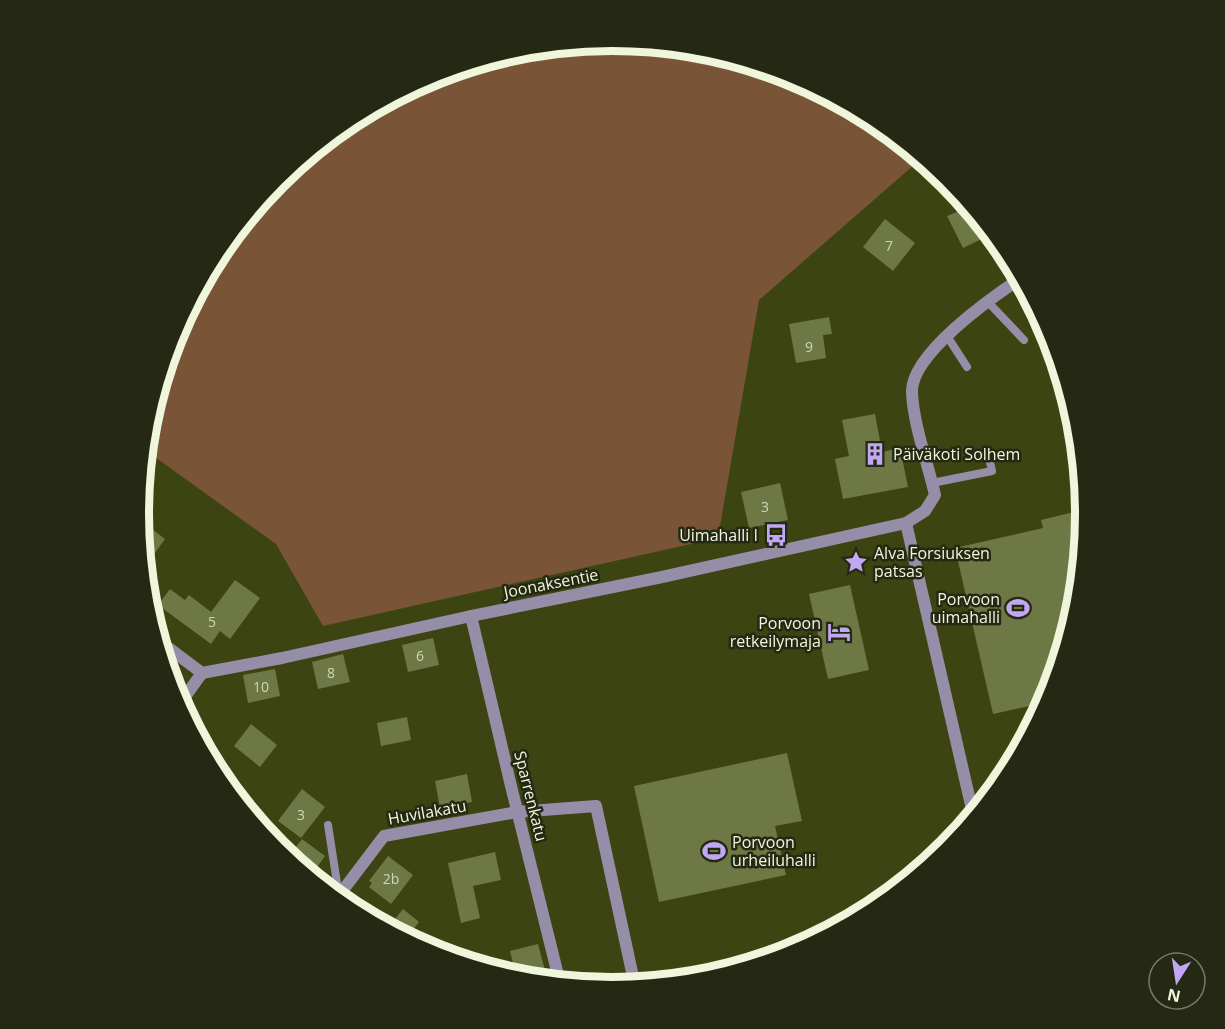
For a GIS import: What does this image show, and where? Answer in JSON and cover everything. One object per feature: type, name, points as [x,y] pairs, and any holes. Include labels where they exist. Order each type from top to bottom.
[{"type":"street","points":[[972,807],[906,523],[925,511],[935,495],[915,414],[912,390],[916,375],[924,361],[947,336],[987,301],[1014,283]]},
{"type":"street","name":"Joonaksentie","points":[[202,673],[282,658],[906,523]]},
{"type":"street","name":"Sparrenkatu","points":[[471,616],[558,975]]},
{"type":"street","points":[[170,649],[202,673],[186,696]]},
{"type":"street","name":"Huvilakatu","points":[[343,891],[384,836],[517,812],[596,806],[633,977]]},
{"type":"lane","points":[[987,301],[1024,340]]},
{"type":"lane","points":[[947,336],[966,367]]},
{"type":"lane","points":[[932,483],[992,471],[990,462]]},
{"type":"lane","points":[[328,825],[337,887]]},
{"type":"shaded area","points":[[582,52],[643,52],[703,60],[790,86],[818,99],[870,129],[915,164],[759,300],[718,538],[323,626],[276,544],[153,456],[165,395],[184,337],[197,309],[227,257],[245,232],[264,209],[307,166],[355,129],[381,113],[435,86],[522,60]]},
{"type":"building","points":[[949,196],[984,238],[963,248],[947,216],[957,212]]},
{"type":"building","points":[[885,219],[915,243],[893,271],[863,247]]},
{"type":"building","points":[[829,317],[832,334],[823,335],[826,358],[796,363],[789,324]]},
{"type":"building","name":"Päiväkoti Solhem","points":[[875,414],[882,452],[900,448],[908,487],[843,499],[835,459],[849,456],[842,420]]},
{"type":"building","points":[[780,483],[788,520],[749,528],[741,492]]},
{"type":"building","name":"Porvoon uimahalli","points":[[1076,511],[1072,575],[1070,590],[1064,591],[1067,604],[1060,634],[1035,705],[993,714],[955,548],[1043,528],[1041,520]]},
{"type":"building","points":[[149,527],[165,539],[151,558]]},
{"type":"building","points":[[235,580],[260,598],[230,639],[220,631],[211,644],[158,605],[170,589],[185,600],[189,595],[211,612]]},
{"type":"building","name":"Porvoon retkeilymaja","points":[[850,585],[869,670],[828,679],[809,594]]},
{"type":"building","points":[[433,638],[439,665],[408,672],[402,645]]},
{"type":"building","points":[[343,654],[350,682],[318,689],[312,662]]},
{"type":"building","points":[[275,669],[280,696],[248,703],[243,675]]},
{"type":"building","points":[[407,717],[411,740],[381,746],[377,723]]},
{"type":"building","points":[[251,724],[277,745],[260,767],[234,746]]},
{"type":"building","name":"Porvoon urheiluhalli","points":[[787,753],[802,821],[775,826],[786,875],[659,902],[634,786]]},
{"type":"building","points":[[467,774],[472,802],[440,808],[435,781]]},
{"type":"building","points":[[302,789],[325,807],[301,838],[278,821]]},
{"type":"building","points":[[302,839],[325,856],[315,870],[294,850]]},
{"type":"building","points":[[495,852],[501,880],[473,886],[480,918],[461,923],[448,863]]},
{"type":"building","points":[[388,856],[413,875],[391,904],[369,887],[372,883],[369,881]]},
{"type":"building","points":[[403,909],[419,922],[411,932],[392,922]]},
{"type":"building","points":[[538,944],[546,973],[514,967],[510,951]]},
{"type":"place","name":"Päiväkoti Solhem","points":[[875,454]]},
{"type":"place","name":"Uimahalli I","points":[[776,535]]},
{"type":"place","name":"Alva Forsiuksen patsas","points":[[856,562]]},
{"type":"place","name":"Porvoon uimahalli","points":[[1018,608]]},
{"type":"place","name":"Porvoon retkeilymaja","points":[[839,632]]},
{"type":"place","name":"Porvoon urheiluhalli","points":[[714,851]]}]
